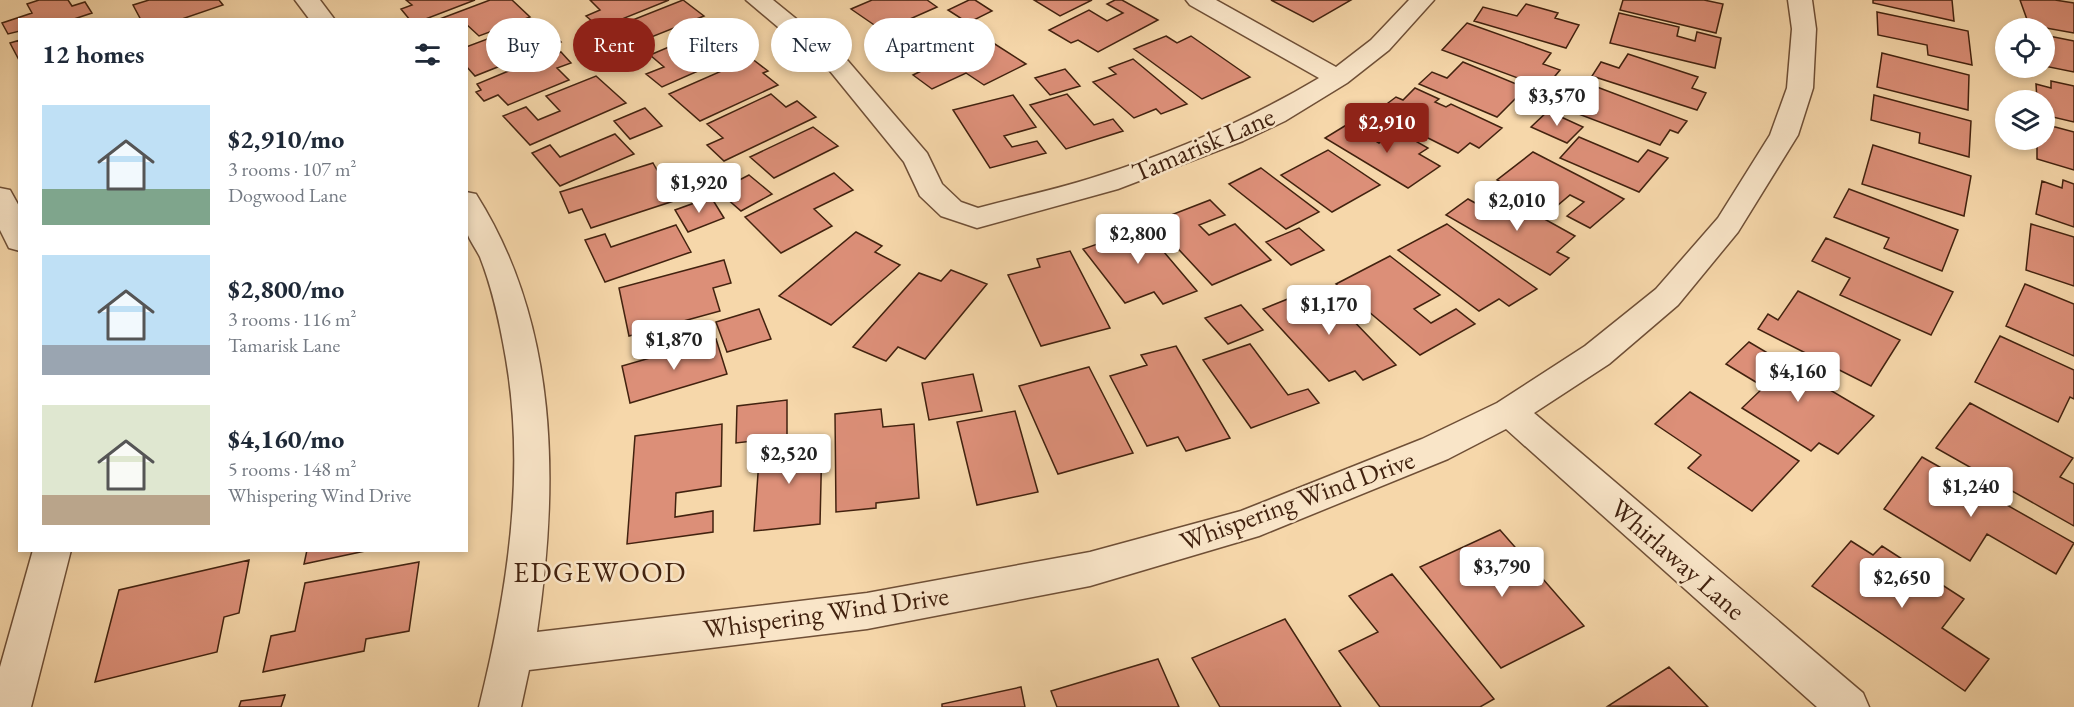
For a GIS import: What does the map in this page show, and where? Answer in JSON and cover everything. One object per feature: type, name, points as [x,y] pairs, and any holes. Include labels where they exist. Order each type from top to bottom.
[{"type":"street","points":[[307,0],[321,18]]},
{"type":"street","name":"Tamarisk Lane","points":[[758,0],[839,66],[917,159],[930,189],[951,209],[977,218],[1108,183],[1233,135],[1276,115],[1338,78],[1380,45],[1422,0]]},
{"type":"street","points":[[1198,0],[1338,78]]},
{"type":"street","name":"Whispering Wind Drive","points":[[515,653],[867,610],[1090,569],[1246,525],[1435,450],[1509,412],[1597,355],[1667,297],[1728,225],[1784,135],[1800,88],[1804,29],[1800,0]]},
{"type":"street","points":[[0,197],[18,237]]},
{"type":"street","points":[[468,205],[493,254],[512,308],[528,399],[532,447],[529,559],[515,653],[500,707]]},
{"type":"street","name":"Whirlaway Lane","points":[[1509,412],[1848,707]]},
{"type":"street","points":[[10,707],[51,552]]},
{"type":"building","points":[[39,0],[68,0],[72,6],[85,2],[92,13],[77,18],[18,18],[18,32],[8,34],[2,23],[32,13],[27,4]]},
{"type":"building","points":[[149,0],[219,0],[223,5],[185,18],[140,18],[133,5]]},
{"type":"building","points":[[406,0],[475,0],[428,18],[408,18],[401,9],[412,5]]},
{"type":"building","points":[[490,0],[512,0],[530,17],[486,18],[486,33],[479,36],[468,26],[468,18],[442,18]]},
{"type":"building","points":[[590,0],[669,0],[625,18],[588,18],[586,16],[600,10]]},
{"type":"building","points":[[683,0],[704,16],[667,18],[667,31],[655,36],[655,18],[638,18]]},
{"type":"building","points":[[872,0],[927,0],[937,7],[912,18],[864,18],[851,9]]},
{"type":"building","points":[[969,0],[975,0],[992,11],[978,18],[960,18],[948,10]]},
{"type":"building","points":[[1034,0],[1092,0],[1060,16]]},
{"type":"building","points":[[1115,0],[1122,0],[1158,20],[1098,52],[1078,40],[1071,43],[1049,30],[1089,10],[1107,21],[1123,13],[1107,4]]},
{"type":"building","points":[[1271,0],[1351,0],[1313,22]]},
{"type":"building","points":[[1623,0],[1704,0],[1723,4],[1716,33],[1620,10]]},
{"type":"building","points":[[1873,0],[1952,0],[1954,21],[1873,3]]},
{"type":"building","points":[[2020,0],[2055,0],[2074,3],[2074,33],[2055,30],[2055,18],[2026,18]]},
{"type":"building","points":[[1526,4],[1558,13],[1555,18],[1579,25],[1566,48],[1474,21],[1483,7],[1517,16]]},
{"type":"building","points":[[1877,12],[1968,31],[1972,65],[1928,55],[1927,45],[1878,35]]},
{"type":"building","points":[[1619,13],[1679,27],[1677,36],[1695,41],[1697,32],[1721,38],[1715,68],[1610,43]]},
{"type":"building","points":[[1467,23],[1551,53],[1543,64],[1560,70],[1545,88],[1442,50]]},
{"type":"building","points":[[1166,36],[1177,43],[1191,36],[1250,77],[1202,99],[1134,49]]},
{"type":"building","points":[[2055,37],[2074,41],[2074,72],[2055,68]]},
{"type":"building","points":[[486,40],[486,72],[475,76],[468,68],[468,46]]},
{"type":"building","points":[[18,41],[18,58],[10,43]]},
{"type":"building","points":[[995,44],[1026,64],[984,85],[966,73],[932,89],[913,75],[919,72],[995,72]]},
{"type":"building","points":[[667,48],[667,72],[696,72],[662,87],[646,74],[664,67],[655,59],[655,53]]},
{"type":"building","points":[[561,52],[571,63],[561,67]]},
{"type":"building","points":[[1882,53],[1969,75],[1968,110],[1877,87]]},
{"type":"building","points":[[1628,54],[1698,77],[1692,88],[1706,93],[1697,110],[1592,76],[1601,62],[1619,68]]},
{"type":"building","points":[[1133,59],[1187,104],[1161,114],[1156,109],[1134,118],[1093,82],[1116,74],[1109,68]]},
{"type":"building","points":[[1463,62],[1526,88],[1497,117],[1419,84],[1432,72],[1447,78]]},
{"type":"building","points":[[759,64],[768,71],[763,73],[778,85],[700,121],[669,94],[719,72],[759,72]]},
{"type":"building","points":[[1065,69],[1080,86],[1050,95],[1035,78]]},
{"type":"building","points":[[506,72],[561,72],[569,80],[508,105],[498,95],[484,101],[476,92],[481,90],[477,84]]},
{"type":"building","points":[[596,76],[626,103],[530,145],[503,116],[526,107],[538,120],[560,111],[546,96]]},
{"type":"building","points":[[2051,81],[2074,86],[2074,122],[2055,118],[2055,90],[2036,90],[2036,84],[2051,88]]},
{"type":"building","points":[[1589,84],[1687,121],[1678,133],[1670,130],[1660,145],[1568,110]]},
{"type":"building","points":[[1415,88],[1439,99],[1435,102],[1446,107],[1451,104],[1502,128],[1479,148],[1470,143],[1458,153],[1376,112],[1396,97],[1403,100]]},
{"type":"building","points":[[771,94],[786,107],[797,101],[816,117],[724,161],[707,145],[723,138],[707,124]]},
{"type":"building","points":[[1067,94],[1094,125],[1113,119],[1123,131],[1066,149],[1030,105]]},
{"type":"building","points":[[1013,95],[1036,127],[1004,136],[1012,147],[1037,141],[1046,153],[990,168],[953,110]]},
{"type":"building","points":[[1874,95],[1971,121],[1969,157],[1919,143],[1920,133],[1871,120]]},
{"type":"building","points":[[645,108],[662,126],[630,139],[614,121]]},
{"type":"building","points":[[1548,111],[1583,127],[1567,143],[1531,127]]},
{"type":"building","points":[[1348,124],[1379,143],[1398,131],[1428,148],[1419,154],[1440,166],[1408,188],[1325,138]]},
{"type":"building","points":[[813,127],[838,146],[774,178],[750,157]]},
{"type":"building","points":[[2055,127],[2074,132],[2074,170],[2037,159],[2037,150],[2055,150]]},
{"type":"building","points":[[615,134],[634,154],[560,186],[532,153],[550,145],[560,157]]},
{"type":"building","points":[[1579,137],[1638,162],[1648,150],[1668,158],[1639,192],[1560,158]]},
{"type":"building","points":[[1873,145],[1971,176],[1964,216],[1862,184]]},
{"type":"building","points":[[1328,150],[1380,185],[1332,212],[1281,175]]},
{"type":"building","points":[[1533,152],[1624,199],[1590,228],[1567,216],[1584,202],[1570,195],[1552,210],[1497,180]]},
{"type":"building","points":[[653,163],[657,170],[672,166],[689,196],[591,228],[582,209],[569,213],[560,192]]},
{"type":"building","points":[[1261,168],[1319,212],[1286,229],[1229,184]]},
{"type":"building","points":[[834,173],[853,190],[814,209],[832,226],[781,253],[745,217]]},
{"type":"building","points":[[749,175],[772,194],[741,211],[718,191]]},
{"type":"building","points":[[2063,180],[2074,184],[2074,227],[2036,214],[2042,181],[2062,188]]},
{"type":"building","points":[[1849,189],[1958,230],[1942,271],[1884,248],[1889,238],[1834,217]]},
{"type":"building","points":[[711,197],[724,218],[688,232],[675,210]]},
{"type":"building","points":[[1505,197],[1575,236],[1557,252],[1569,258],[1550,275],[1446,215],[1468,199],[1488,210]]},
{"type":"building","points":[[1210,200],[1225,215],[1199,225],[1209,235],[1235,224],[1271,260],[1212,285],[1153,222]]},
{"type":"building","points":[[1136,219],[1197,291],[1163,304],[1154,292],[1125,303],[1083,249],[1112,239],[1105,230]]},
{"type":"building","points":[[1447,224],[1537,289],[1509,306],[1499,299],[1479,311],[1398,250]]},
{"type":"building","points":[[2031,224],[2074,237],[2074,286],[2026,270]]},
{"type":"building","points":[[676,225],[691,252],[605,282],[585,240],[605,234],[611,247]]},
{"type":"building","points":[[1299,228],[1324,250],[1291,265],[1266,242]]},
{"type":"building","points":[[856,232],[882,246],[875,252],[900,265],[831,325],[779,296]]},
{"type":"building","points":[[1826,238],[1953,292],[1931,335],[1840,295],[1850,278],[1812,261]]},
{"type":"building","points":[[1070,251],[1110,328],[1041,346],[1008,275],[1040,267],[1037,259]]},
{"type":"building","points":[[1390,256],[1440,295],[1414,309],[1431,323],[1456,309],[1475,324],[1420,355],[1336,284]]},
{"type":"building","points":[[724,260],[731,283],[713,288],[720,311],[629,336],[619,288]]},
{"type":"building","points":[[951,270],[987,284],[925,359],[898,347],[886,361],[853,347],[919,273],[941,281]]},
{"type":"building","points":[[2025,284],[2074,304],[2074,356],[2006,326]]},
{"type":"building","points":[[1320,286],[1396,365],[1363,380],[1355,371],[1329,381],[1263,309]]},
{"type":"building","points":[[1798,291],[1900,340],[1871,386],[1758,329],[1768,314],[1778,320]]},
{"type":"building","points":[[1241,305],[1263,330],[1228,344],[1205,318]]},
{"type":"building","points":[[759,309],[771,339],[727,352],[716,322]]},
{"type":"building","points":[[2000,336],[2074,370],[2074,399],[2070,397],[2058,422],[1975,382]]},
{"type":"building","points":[[716,339],[727,374],[630,403],[622,366]]},
{"type":"building","points":[[1749,342],[1874,416],[1838,454],[1819,443],[1811,451],[1742,408],[1764,387],[1726,364]]},
{"type":"building","points":[[1250,344],[1288,395],[1308,389],[1319,403],[1251,428],[1203,360]]},
{"type":"building","points":[[1176,346],[1230,438],[1186,451],[1178,437],[1147,446],[1110,376],[1147,365],[1141,355]]},
{"type":"building","points":[[1089,367],[1133,453],[1058,474],[1019,386]]},
{"type":"building","points":[[973,374],[982,411],[929,420],[922,383]]},
{"type":"building","points":[[1690,392],[1799,461],[1752,511],[1688,468],[1701,455],[1655,424]]},
{"type":"building","points":[[787,400],[787,437],[736,443],[737,406]]},
{"type":"building","points":[[1970,403],[2073,458],[2060,477],[2074,484],[2074,526],[1936,448]]},
{"type":"building","points":[[881,409],[883,427],[914,424],[919,498],[876,503],[876,508],[836,512],[835,414]]},
{"type":"building","points":[[1015,411],[1038,492],[977,505],[957,422]]},
{"type":"building","points":[[722,424],[721,486],[676,493],[675,517],[713,511],[713,532],[627,544],[635,436]]},
{"type":"building","points":[[822,439],[820,524],[754,531],[760,445]]},
{"type":"building","points":[[1922,457],[2074,543],[2056,574],[1987,534],[1970,561],[1884,509]]},
{"type":"building","points":[[1500,530],[1584,626],[1501,668],[1420,567]]},
{"type":"building","points":[[1851,541],[1873,555],[1882,546],[1964,599],[1942,628],[1989,659],[1965,691],[1812,586]]},
{"type":"building","points":[[307,552],[361,552],[304,564]]},
{"type":"building","points":[[249,560],[239,613],[224,617],[217,652],[95,682],[119,590]]},
{"type":"building","points":[[419,562],[409,631],[366,639],[364,651],[263,672],[271,636],[295,631],[305,583]]},
{"type":"building","points":[[1392,574],[1494,699],[1480,707],[1380,707],[1339,651],[1378,632],[1349,596]]},
{"type":"building","points":[[1285,619],[1341,707],[1220,707],[1192,658]]},
{"type":"building","points":[[1158,659],[1179,707],[1057,707],[1051,691]]},
{"type":"building","points":[[1669,667],[1708,707],[1608,706]]},
{"type":"building","points":[[1021,687],[1025,707],[942,707],[942,704]]},
{"type":"building","points":[[285,695],[281,707],[239,707],[241,701]]},
{"type":"district","name":"EDGEWOOD","points":[[600,572]]}]
